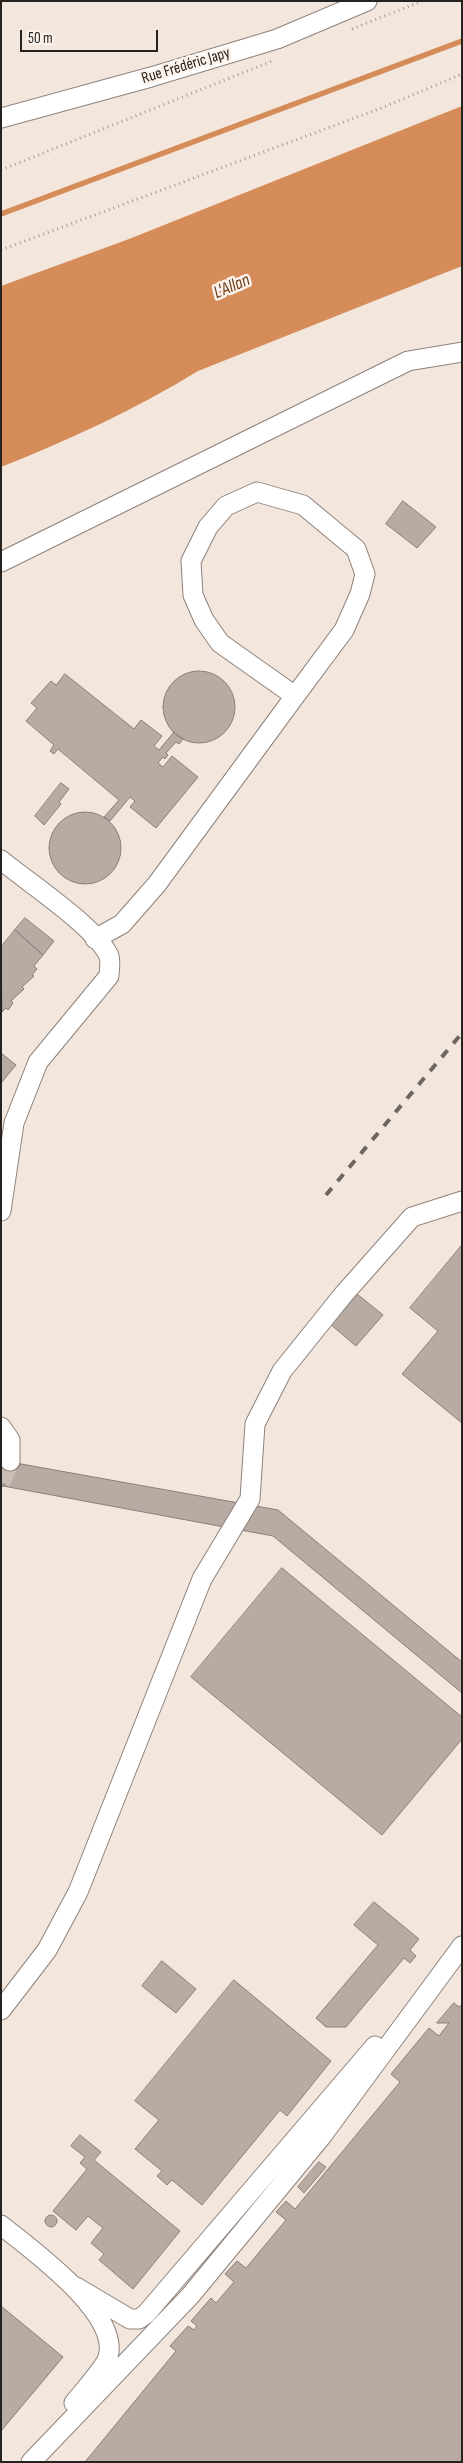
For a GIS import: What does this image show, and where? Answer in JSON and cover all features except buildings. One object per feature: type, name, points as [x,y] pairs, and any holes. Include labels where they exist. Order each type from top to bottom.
[{"type":"street","name":"Rue Frédéric Japy","points":[[1,118],[150,77],[277,39],[367,1]]},
{"type":"street","points":[[1,562],[408,361],[462,339]]},
{"type":"street","points":[[408,361],[462,352]]},
{"type":"street","points":[[95,938],[122,924],[158,884],[344,630],[360,594],[365,574],[356,549],[304,504],[257,492],[226,506],[208,527],[191,561],[193,595],[204,620],[220,643],[295,696]]},
{"type":"street","points":[[1,1211],[14,1123],[38,1062],[109,976],[110,959],[104,947],[80,923],[4,868]]},
{"type":"street","points":[[1,2010],[46,1950],[78,1892],[202,1580],[250,1499],[255,1424],[282,1371],[343,1295],[412,1217],[462,1201]]},
{"type":"street","points":[[1,1427],[10,1440],[10,1460]]},
{"type":"street","points":[[1,2225],[76,2287],[130,2319],[139,2319],[146,2314],[462,1945]]},
{"type":"street","points":[[30,2462],[190,2296],[321,2137],[462,1945]]},
{"type":"street","points":[[30,2462],[108,2357],[107,2334],[98,2317],[76,2287]]},
{"type":"path","points":[[349,31],[422,1]]},
{"type":"path","points":[[1,170],[276,60]]},
{"type":"path","points":[[1,250],[384,107],[462,74]]},
{"type":"water","name":"L'Allan","points":[[462,106],[462,266],[198,371],[102,423],[1,467],[1,286],[129,239]]},
{"type":"waterway","points":[[1,214],[462,41]]},
{"type":"tunnel","points":[[1,1482],[10,1461]]},
{"type":"railway","points":[[326,1195],[462,1033]]}]
